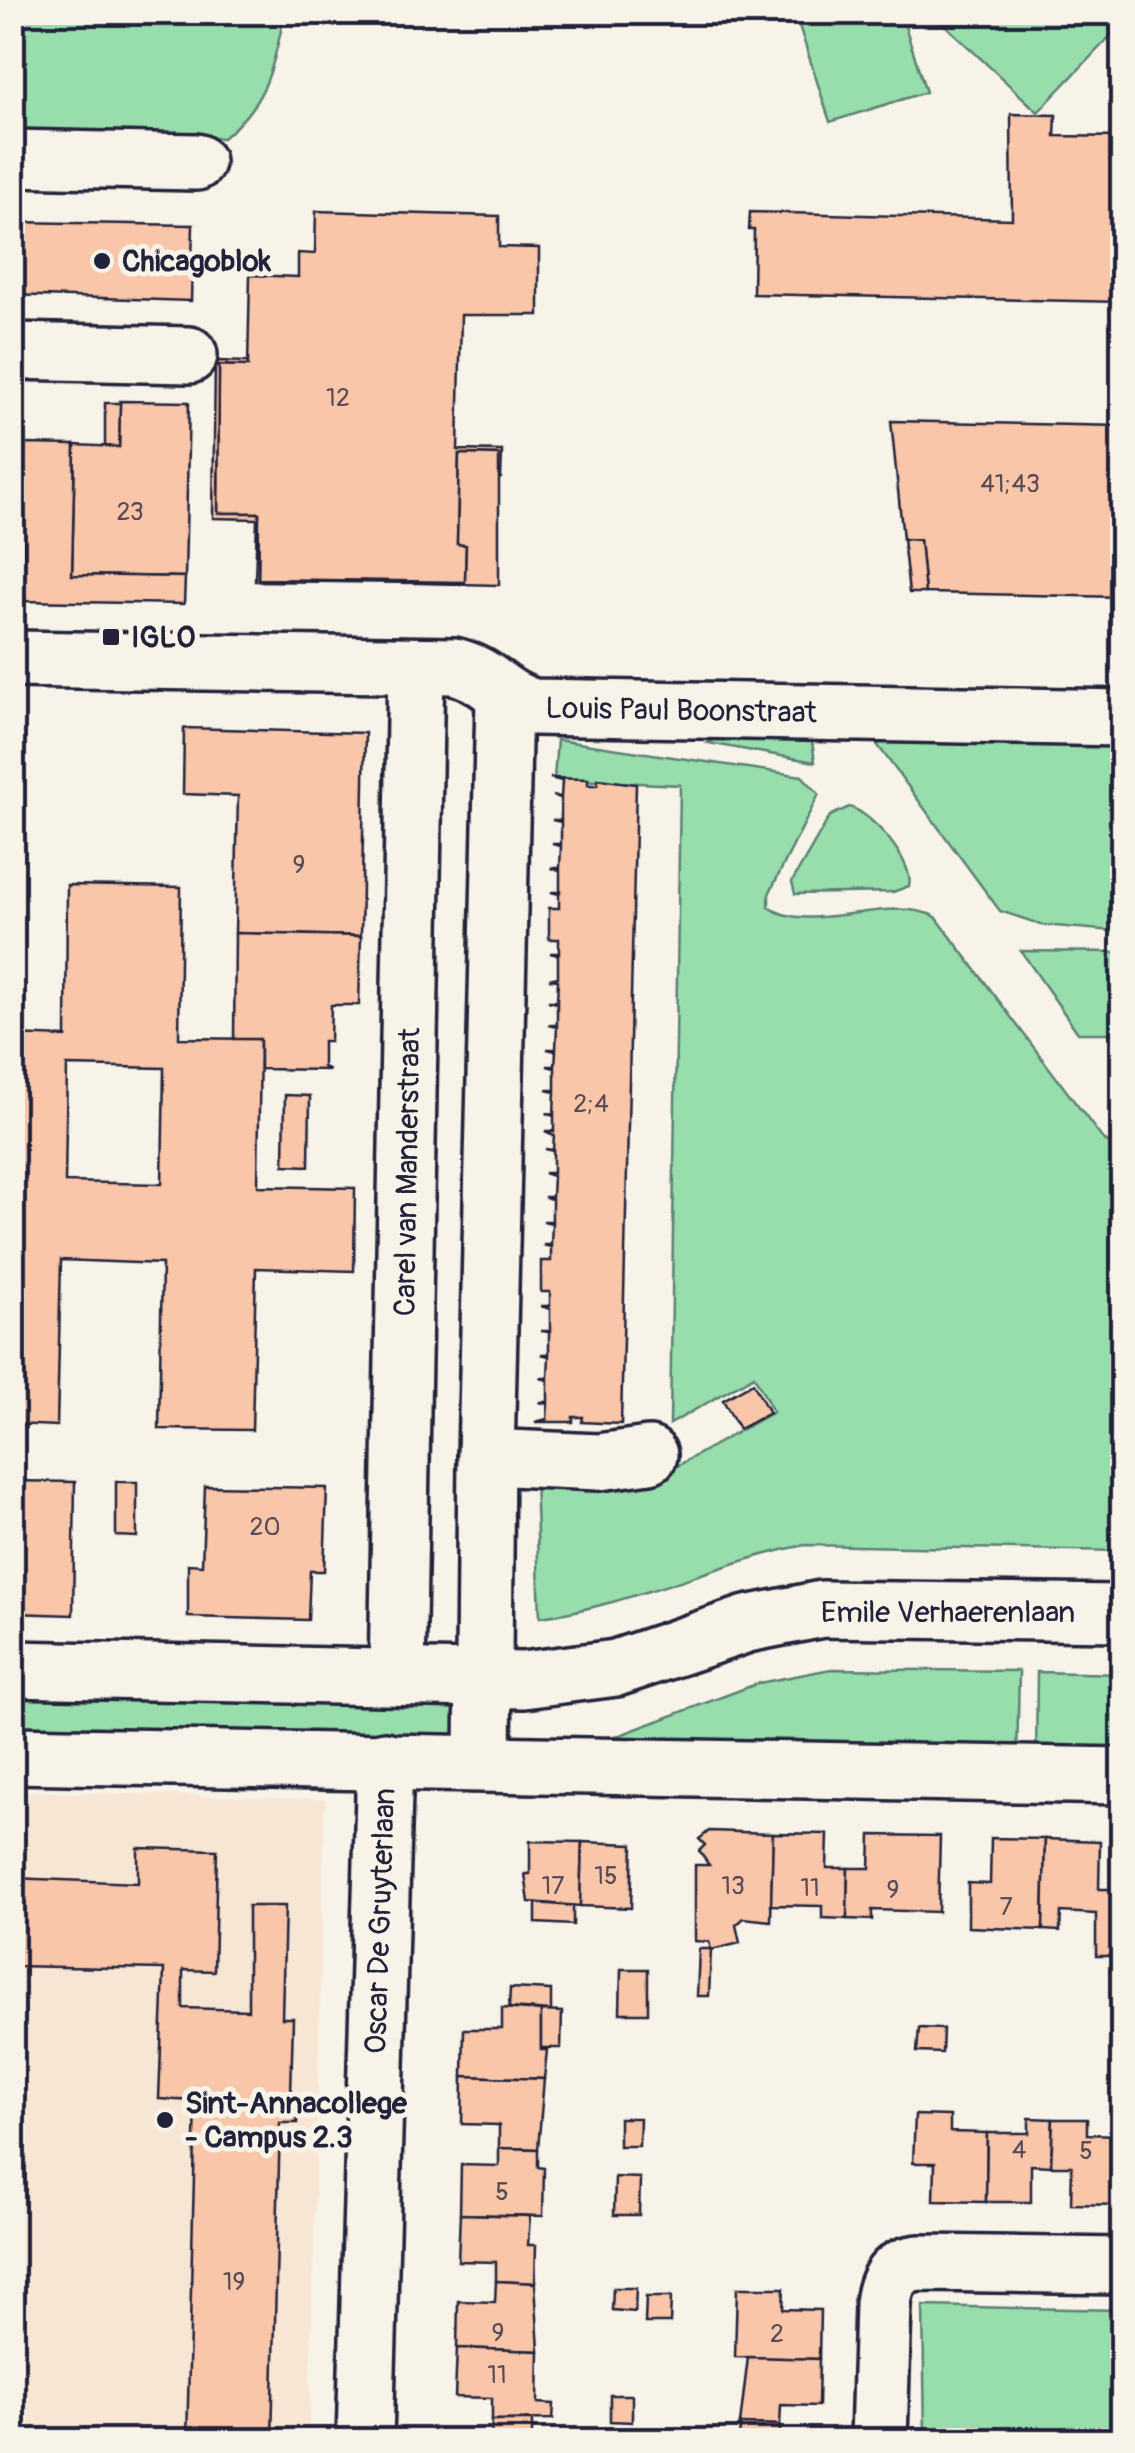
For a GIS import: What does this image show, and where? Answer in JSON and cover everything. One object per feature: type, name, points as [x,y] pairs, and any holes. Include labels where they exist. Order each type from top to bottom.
[{"type":"street","points":[[12,158],[196,162]]},
{"type":"street","points":[[12,351],[189,355]]},
{"type":"street","name":"Louis Paul Boonstraat","points":[[12,658],[454,666],[475,671],[504,700],[533,707],[1122,718]]},
{"type":"street","name":"Carel van Manderstraat","points":[[398,1677],[416,667]]},
{"type":"street","points":[[483,1762],[486,1457],[504,700]]},
{"type":"street","points":[[486,1457],[599,1462],[649,1455]]},
{"type":"street","name":"Emile Verhaerenlaan","points":[[12,1669],[523,1680],[616,1668],[748,1624],[822,1609],[1122,1614]]},
{"type":"street","points":[[12,1755],[1122,1776]]},
{"type":"street","name":"Oscar De Gruyterlaan","points":[[366,2440],[385,1760]]},
{"type":"street","points":[[879,2440],[883,2304],[885,2286],[892,2274],[906,2264],[920,2263],[1122,2266]]},
{"type":"shaded area","name":"Sint-Annacollege - Campus 2.3","points":[[13,1791],[325,1799],[309,2440],[13,2440]]},
{"type":"green space","points":[[13,13],[285,13],[266,82],[250,110],[223,138],[13,133]]},
{"type":"green space","points":[[795,13],[901,13],[926,92],[830,122]]},
{"type":"green space","points":[[932,13],[1103,13],[1119,27],[1038,112]]},
{"type":"green space","points":[[734,729],[812,741],[815,762],[708,743]]},
{"type":"green space","points":[[868,732],[1122,736],[1122,816],[1112,816],[1113,931],[1043,925],[1000,911]]},
{"type":"green space","points":[[557,740],[802,776],[819,794],[769,894],[769,907],[786,915],[805,917],[896,909],[936,917],[1101,1137],[1122,1155],[1122,1402],[1118,1403],[1122,1420],[1122,1551],[805,1545],[608,1603],[540,1617],[535,1478],[654,1479],[773,1412],[754,1376],[670,1424],[680,785],[554,779]]},
{"type":"green space","points":[[849,807],[868,818],[889,840],[905,865],[909,886],[893,892],[795,894],[792,882],[830,816]]},
{"type":"green space","points":[[1021,951],[1119,952],[1122,1033],[1078,1033]]},
{"type":"green space","points":[[831,1669],[1019,1671],[1017,1759],[548,1747],[620,1735],[759,1683]]},
{"type":"green space","points":[[1037,1672],[1122,1674],[1122,1761],[1036,1760]]},
{"type":"green space","points":[[13,1696],[460,1704],[460,1744],[13,1734]]},
{"type":"green space","points":[[923,2306],[1122,2310],[1122,2440],[925,2440]]},
{"type":"building","points":[[1011,114],[1056,115],[1055,136],[1122,137],[1122,302],[753,294],[754,230],[749,230],[750,212],[1012,219]]},
{"type":"building","points":[[316,211],[499,216],[499,247],[539,248],[539,315],[461,315],[458,450],[502,451],[501,478],[499,455],[459,454],[457,544],[466,545],[465,582],[258,579],[259,513],[218,513],[219,365],[248,366],[250,275],[298,277],[298,253],[315,254]]},
{"type":"building","name":"Chicagoblok","points":[[12,222],[193,225],[191,301],[12,295]]},
{"type":"building","points":[[215,361],[247,362],[248,366],[219,365],[218,513],[259,513],[258,579],[418,583],[255,581],[257,519],[213,518]]},
{"type":"building","points":[[120,401],[189,402],[185,577],[72,575],[75,445],[119,447]]},
{"type":"building","points":[[105,403],[120,403],[119,447],[105,446]]},
{"type":"building","points":[[891,421],[1122,426],[1122,597],[925,593],[920,540],[903,539]]},
{"type":"building","points":[[25,444],[75,445],[72,575],[185,577],[184,604],[23,601]]},
{"type":"building","points":[[459,454],[499,455],[499,585],[418,583],[465,582],[466,545],[457,544]]},
{"type":"building","points":[[903,539],[920,540],[925,593],[909,593]]},
{"type":"building","points":[[184,728],[365,733],[361,936],[235,933],[238,796],[183,794]]},
{"type":"building","points":[[550,778],[588,779],[588,785],[597,785],[598,779],[636,784],[621,1424],[582,1422],[583,1417],[573,1417],[573,1422],[535,1422],[547,1419],[548,1404],[539,1402],[548,1402],[548,1380],[540,1378],[548,1378],[549,1356],[541,1354],[549,1354],[549,1332],[541,1331],[550,1331],[550,1309],[541,1306],[550,1306],[550,1292],[541,1292],[541,1261],[551,1261],[551,1247],[543,1245],[551,1245],[552,1223],[543,1221],[552,1221],[552,1199],[544,1197],[552,1197],[553,1176],[544,1173],[553,1173],[553,1151],[545,1149],[553,1150],[554,1135],[545,1131],[554,1131],[554,1116],[546,1113],[554,1114],[555,1092],[546,1090],[555,1090],[555,1068],[547,1066],[555,1066],[556,1051],[547,1049],[556,1049],[557,1027],[548,1025],[557,1025],[557,1003],[548,1001],[557,1001],[558,980],[549,979],[558,977],[558,955],[550,953],[559,953],[559,939],[549,939],[549,908],[559,908],[559,894],[551,892],[560,892],[560,870],[551,868],[560,868],[561,846],[552,844],[561,844],[561,822],[552,820],[561,820],[561,798],[553,796],[561,797],[562,781]]},
{"type":"building","points":[[67,885],[181,887],[179,1038],[260,1039],[258,1186],[355,1188],[354,1271],[256,1268],[252,1430],[159,1429],[162,1264],[61,1260],[57,1426],[12,1424],[12,1035],[66,1037]],"holes":[[[67,1066],[164,1068],[162,1184],[65,1182]]]},
{"type":"building","points":[[235,933],[361,936],[359,1005],[331,1005],[330,1041],[323,1041],[323,1067],[330,1070],[260,1069],[260,1039],[234,1039]]},
{"type":"building","points":[[285,1095],[310,1096],[309,1166],[284,1165]]},
{"type":"building","points":[[753,1383],[769,1413],[739,1429],[723,1400]]},
{"type":"building","points":[[12,1481],[75,1482],[73,1615],[12,1613]]},
{"type":"building","points":[[116,1482],[137,1482],[137,1537],[116,1536]]},
{"type":"building","points":[[205,1486],[327,1488],[324,1571],[310,1571],[308,1620],[188,1617],[188,1564],[202,1565]]},
{"type":"building","points":[[709,1831],[773,1833],[771,1921],[744,1918],[736,1925],[740,1943],[711,1950],[709,1942],[695,1941],[695,1865],[709,1865],[699,1851],[705,1845],[699,1839]]},
{"type":"building","points":[[773,1833],[828,1834],[827,1868],[848,1868],[847,1919],[822,1918],[822,1906],[771,1905]]},
{"type":"building","points":[[871,1835],[940,1836],[938,1912],[872,1910],[872,1920],[847,1919],[848,1868],[870,1868]]},
{"type":"building","points":[[991,1838],[1045,1839],[1043,1930],[968,1927],[968,1883],[990,1884]]},
{"type":"building","points":[[1045,1839],[1100,1841],[1099,1889],[1119,1889],[1118,1956],[1096,1956],[1096,1914],[1061,1912],[1060,1931],[1043,1930]]},
{"type":"building","points":[[530,1841],[582,1842],[580,1906],[529,1902],[525,1874],[530,1874]]},
{"type":"building","points":[[582,1842],[633,1844],[631,1908],[580,1906]]},
{"type":"building","points":[[138,1848],[217,1850],[214,1971],[183,1970],[183,2008],[248,2010],[248,1906],[285,1906],[282,2018],[293,2018],[291,2094],[297,2094],[297,2123],[280,2123],[272,2440],[187,2440],[196,2101],[159,2099],[164,1969],[12,1966],[12,1878],[138,1883]]},
{"type":"building","points":[[1122,1889],[1122,1938],[1119,1938]]},
{"type":"building","points":[[536,1903],[573,1906],[573,1925],[536,1923]]},
{"type":"building","points":[[699,1949],[711,1949],[709,1996],[697,1996]]},
{"type":"building","points":[[621,1969],[648,1969],[648,2013],[620,2013]]},
{"type":"building","points":[[510,1988],[551,1990],[551,2011],[509,2008]]},
{"type":"building","points":[[502,2008],[541,2011],[541,2050],[547,2050],[544,2079],[463,2076],[464,2029],[502,2029]]},
{"type":"building","points":[[541,2011],[562,2012],[561,2048],[541,2048]]},
{"type":"building","points":[[919,2028],[943,2029],[942,2053],[917,2052]]},
{"type":"building","points":[[463,2076],[544,2079],[538,2149],[499,2148],[499,2125],[462,2124]]},
{"type":"building","points":[[915,2115],[950,2116],[950,2132],[987,2133],[986,2202],[934,2201],[935,2163],[913,2163]]},
{"type":"building","points":[[619,2118],[640,2118],[639,2146],[619,2146]]},
{"type":"building","points":[[1029,2118],[1053,2119],[1051,2166],[1031,2165],[1031,2202],[986,2202],[987,2133],[1029,2133]]},
{"type":"building","points":[[1053,2119],[1087,2119],[1087,2134],[1121,2135],[1119,2205],[1071,2204],[1072,2166],[1051,2166]]},
{"type":"building","points":[[1121,2135],[1122,2205],[1119,2205]]},
{"type":"building","points":[[499,2148],[538,2149],[538,2167],[544,2168],[543,2216],[460,2214],[461,2165],[499,2166]]},
{"type":"building","points":[[615,2177],[640,2178],[639,2215],[614,2215]]},
{"type":"building","points":[[460,2214],[530,2216],[528,2245],[536,2245],[535,2283],[496,2281],[496,2262],[458,2261]]},
{"type":"building","points":[[496,2281],[535,2283],[539,2351],[457,2348],[458,2301],[495,2302]]},
{"type":"building","points":[[613,2288],[636,2288],[635,2312],[612,2310]]},
{"type":"building","points":[[737,2288],[784,2288],[783,2309],[820,2310],[819,2359],[735,2357]]},
{"type":"building","points":[[646,2297],[671,2297],[670,2323],[645,2323]]},
{"type":"building","points":[[457,2348],[539,2351],[538,2403],[554,2404],[553,2419],[492,2420],[492,2398],[455,2397]]},
{"type":"building","points":[[748,2357],[819,2359],[818,2406],[781,2405],[780,2425],[740,2424]]},
{"type":"building","points":[[610,2395],[632,2395],[632,2422],[610,2421]]},
{"type":"building","points":[[492,2420],[532,2420],[532,2440],[454,2440],[491,2439]]},
{"type":"building","points":[[740,2424],[780,2425],[780,2440],[739,2440]]},
{"type":"place","name":"Chicagoblok","points":[[102,261]]},
{"type":"place","name":"IGLO","points":[[111,637]]},
{"type":"place","name":"Sint-Annacollege - Campus 2.3","points":[[165,2120]]}]
